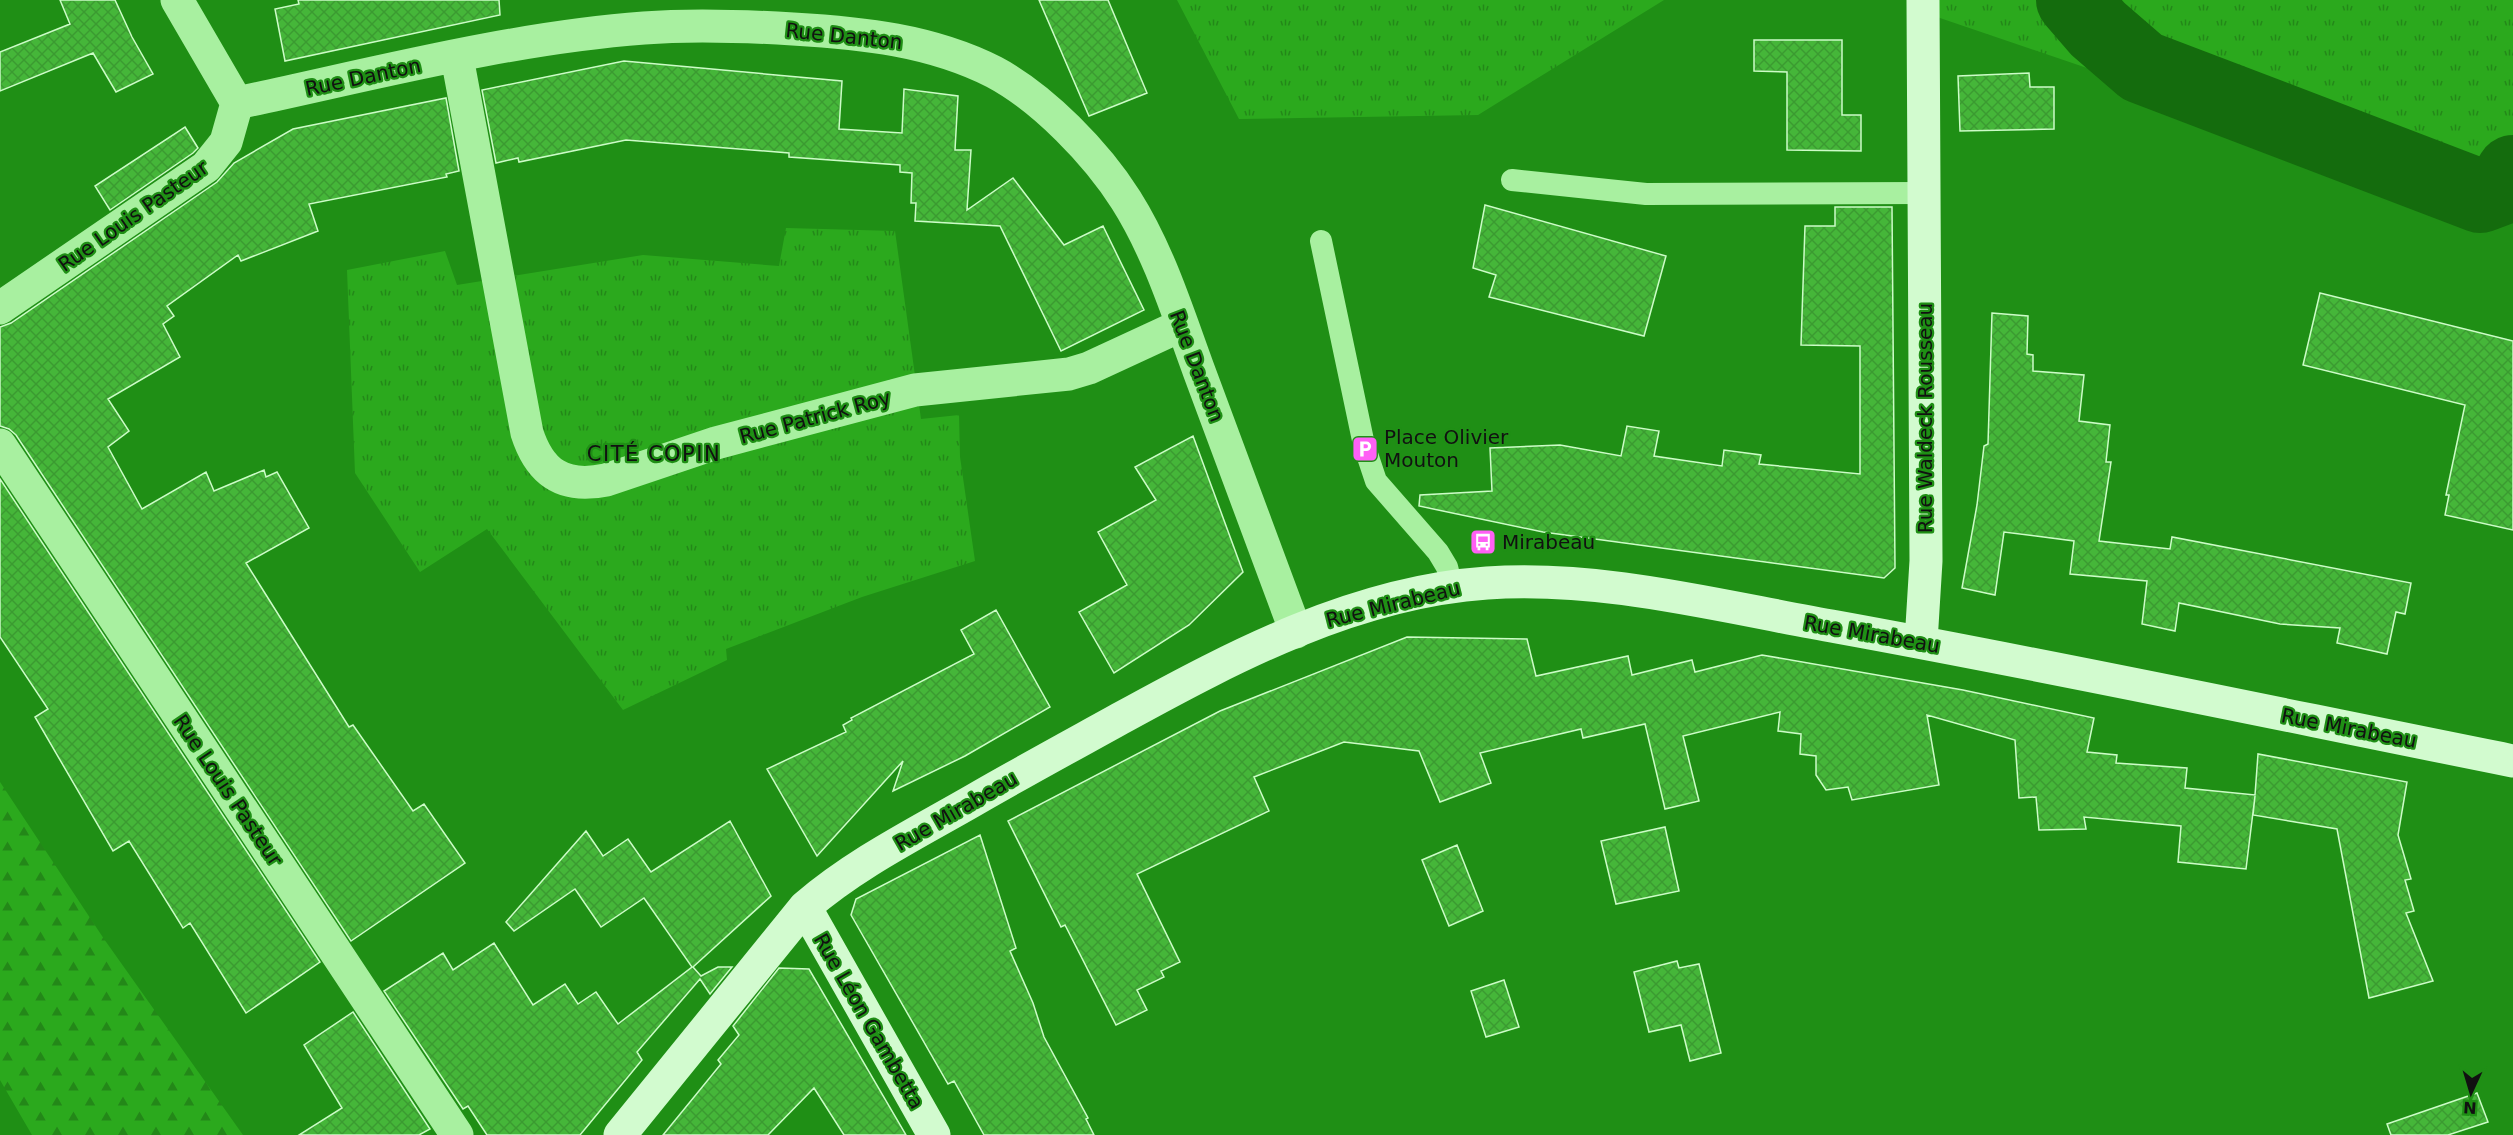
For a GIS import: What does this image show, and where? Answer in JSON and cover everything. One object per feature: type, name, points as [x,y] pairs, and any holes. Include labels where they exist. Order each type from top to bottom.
[{"type":"street","points":[[177,0],[237,103]]},
{"type":"street","name":"Rue Waldeck Rousseau","points":[[1921,642],[1926,561],[1923,0]]},
{"type":"street","name":"Rue Danton","points":[[237,103],[457,57],[644,27],[714,26],[871,35],[940,50],[968,60],[1004,78],[1063,125],[1112,180],[1141,227],[1182,325],[1296,632]]},
{"type":"street","name":"Rue Patrick Roy","points":[[457,57],[527,433],[542,465],[556,476],[572,482],[590,483],[606,480],[716,443],[915,390],[1069,374],[1089,368],[1182,325]]},
{"type":"street","name":"Rue Louis Pasteur","points":[[0,308],[206,167],[226,142],[237,103]]},
{"type":"street","name":"Rue Louis Pasteur","points":[[0,446],[457,1135]]},
{"type":"street","name":"Rue Mirabeau","points":[[620,1135],[804,907],[842,877],[1005,782],[1196,678],[1296,632],[1356,610],[1452,587],[1516,582],[1628,591],[1921,642],[2513,761]]},
{"type":"street","name":"Rue Léon Gambetta","points":[[804,907],[933,1135]]},
{"type":"lane","points":[[1512,180],[1646,194],[1924,193]]},
{"type":"lane","points":[[1321,241],[1364,446],[1376,481],[1438,552],[1447,567],[1452,587]]},
{"type":"green space","points":[[1177,0],[1664,0],[1478,115],[1239,119]]},
{"type":"green space","points":[[1908,0],[2513,0],[2513,213],[1940,18]]},
{"type":"green space","points":[[786,228],[895,231],[921,419],[959,415],[960,457],[975,561],[862,597],[726,649],[727,660],[623,710],[487,529],[420,572],[355,473],[347,270],[445,251],[457,285],[643,255],[779,266]]},
{"type":"green space","points":[[0,782],[104,939],[243,1135],[32,1135],[0,1080]]},
{"type":"building","points":[[60,0],[115,0],[153,74],[116,92],[93,53],[0,91],[0,52],[70,24]]},
{"type":"building","points":[[298,0],[499,0],[500,15],[285,61],[275,9],[299,4]]},
{"type":"building","points":[[1039,0],[1108,0],[1147,93],[1089,116]]},
{"type":"building","points":[[1754,40],[1842,40],[1842,115],[1861,115],[1861,151],[1787,150],[1787,72],[1754,71]]},
{"type":"building","points":[[624,61],[842,81],[839,129],[902,133],[904,89],[958,96],[955,150],[971,150],[967,210],[1013,178],[1064,245],[1103,226],[1144,310],[1061,351],[1000,226],[915,221],[916,203],[911,203],[912,173],[900,172],[900,165],[789,157],[789,153],[626,140],[519,162],[518,158],[496,163],[482,90]]},
{"type":"building","points":[[2029,73],[2030,87],[2054,87],[2054,129],[1960,131],[1958,76]]},
{"type":"building","points":[[446,98],[459,171],[446,174],[447,177],[309,204],[318,231],[241,261],[238,255],[167,306],[174,316],[163,324],[180,357],[108,399],[129,431],[108,447],[142,509],[206,472],[214,491],[264,470],[266,477],[277,472],[309,528],[246,563],[349,727],[353,725],[413,811],[424,804],[465,863],[351,941],[16,435],[0,426],[0,327],[11,323],[217,182],[234,163],[293,129]]},
{"type":"building","points":[[185,127],[198,148],[110,210],[95,186]]},
{"type":"building","points":[[1485,205],[1666,256],[1644,336],[1489,297],[1496,275],[1473,268]]},
{"type":"building","points":[[1835,207],[1892,207],[1895,568],[1884,578],[1543,532],[1419,506],[1420,495],[1492,491],[1490,448],[1560,445],[1621,456],[1627,426],[1659,431],[1654,456],[1722,466],[1724,450],[1761,455],[1759,464],[1860,474],[1860,346],[1801,345],[1805,226],[1835,226]]},
{"type":"building","points":[[2320,293],[2513,341],[2513,530],[2445,515],[2449,495],[2446,495],[2465,405],[2303,365]]},
{"type":"building","points":[[1992,313],[2028,316],[2027,354],[2033,355],[2033,371],[2084,375],[2079,421],[2110,425],[2106,462],[2111,462],[2099,541],[2170,549],[2172,537],[2411,583],[2405,614],[2396,612],[2387,654],[2337,643],[2340,628],[2280,624],[2179,603],[2175,631],[2142,624],[2147,581],[2070,574],[2074,541],[2004,532],[1995,595],[1962,588],[1977,505],[1984,446],[1988,444]]},
{"type":"building","points":[[1193,436],[1243,572],[1189,625],[1114,673],[1079,612],[1127,585],[1098,532],[1156,500],[1135,467]]},
{"type":"building","points":[[0,479],[320,962],[246,1013],[190,923],[183,928],[129,841],[113,851],[35,717],[48,709],[0,637]]},
{"type":"building","points":[[996,610],[1050,707],[965,756],[893,791],[903,761],[817,856],[767,769],[846,732],[843,725],[852,720],[851,718],[974,654],[961,630]]},
{"type":"building","points":[[1407,637],[1527,639],[1536,676],[1628,656],[1632,675],[1692,660],[1695,672],[1762,655],[1963,690],[2094,718],[2087,752],[2117,755],[2116,763],[2187,768],[2185,788],[2255,795],[2258,754],[2407,782],[2398,835],[2411,879],[2405,880],[2414,911],[2406,913],[2433,981],[2369,998],[2337,829],[2253,815],[2255,796],[2246,869],[2178,862],[2181,826],[2084,817],[2086,829],[2039,830],[2036,797],[2019,798],[2015,740],[1927,715],[1939,785],[1852,800],[1848,787],[1826,790],[1816,775],[1816,756],[1800,754],[1801,734],[1778,731],[1780,712],[1683,736],[1699,801],[1665,809],[1645,724],[1583,738],[1581,729],[1480,753],[1491,783],[1440,802],[1419,751],[1344,742],[1254,777],[1269,811],[1137,874],[1180,962],[1161,971],[1164,977],[1137,990],[1147,1010],[1116,1025],[1065,925],[1061,927],[1008,821],[1220,711]]},
{"type":"building","points":[[730,821],[771,896],[693,967],[701,976],[718,967],[732,967],[710,994],[700,979],[637,1052],[642,1060],[580,1135],[487,1135],[468,1106],[463,1109],[384,991],[443,953],[453,970],[494,943],[533,1005],[565,984],[578,1004],[596,992],[618,1024],[692,967],[644,898],[601,927],[575,889],[514,931],[506,922],[586,831],[603,856],[628,839],[651,872]]},
{"type":"building","points":[[1665,827],[1679,891],[1616,904],[1601,841]]},
{"type":"building","points":[[980,835],[1016,948],[1010,951],[1033,1003],[1044,1037],[1088,1118],[1086,1119],[1094,1135],[984,1135],[954,1081],[948,1084],[851,915],[856,899]]},
{"type":"building","points":[[1457,845],[1483,911],[1449,926],[1422,860]]},
{"type":"building","points":[[1677,961],[1679,968],[1699,964],[1721,1053],[1690,1061],[1681,1025],[1649,1032],[1634,972]]},
{"type":"building","points":[[779,968],[809,969],[906,1135],[844,1135],[814,1088],[768,1135],[663,1135],[721,1064],[718,1060],[739,1035],[733,1026]]},
{"type":"building","points":[[1504,980],[1519,1027],[1486,1037],[1471,991]]},
{"type":"building","points":[[353,1012],[430,1129],[419,1135],[299,1135],[342,1108],[304,1045]]},
{"type":"building","points":[[2477,1093],[2488,1122],[2448,1135],[2391,1135],[2387,1124]]},
{"type":"waterway","points":[[2073,0],[2098,29],[2142,67],[2480,196],[2504,187],[2513,172]]},
{"type":"place","name":"Place Olivier Mouton","points":[[1365,449]]},
{"type":"place","name":"Mirabeau","points":[[1483,542]]},
{"type":"district","name":"CITÉ COPIN","points":[[654,454]]}]
